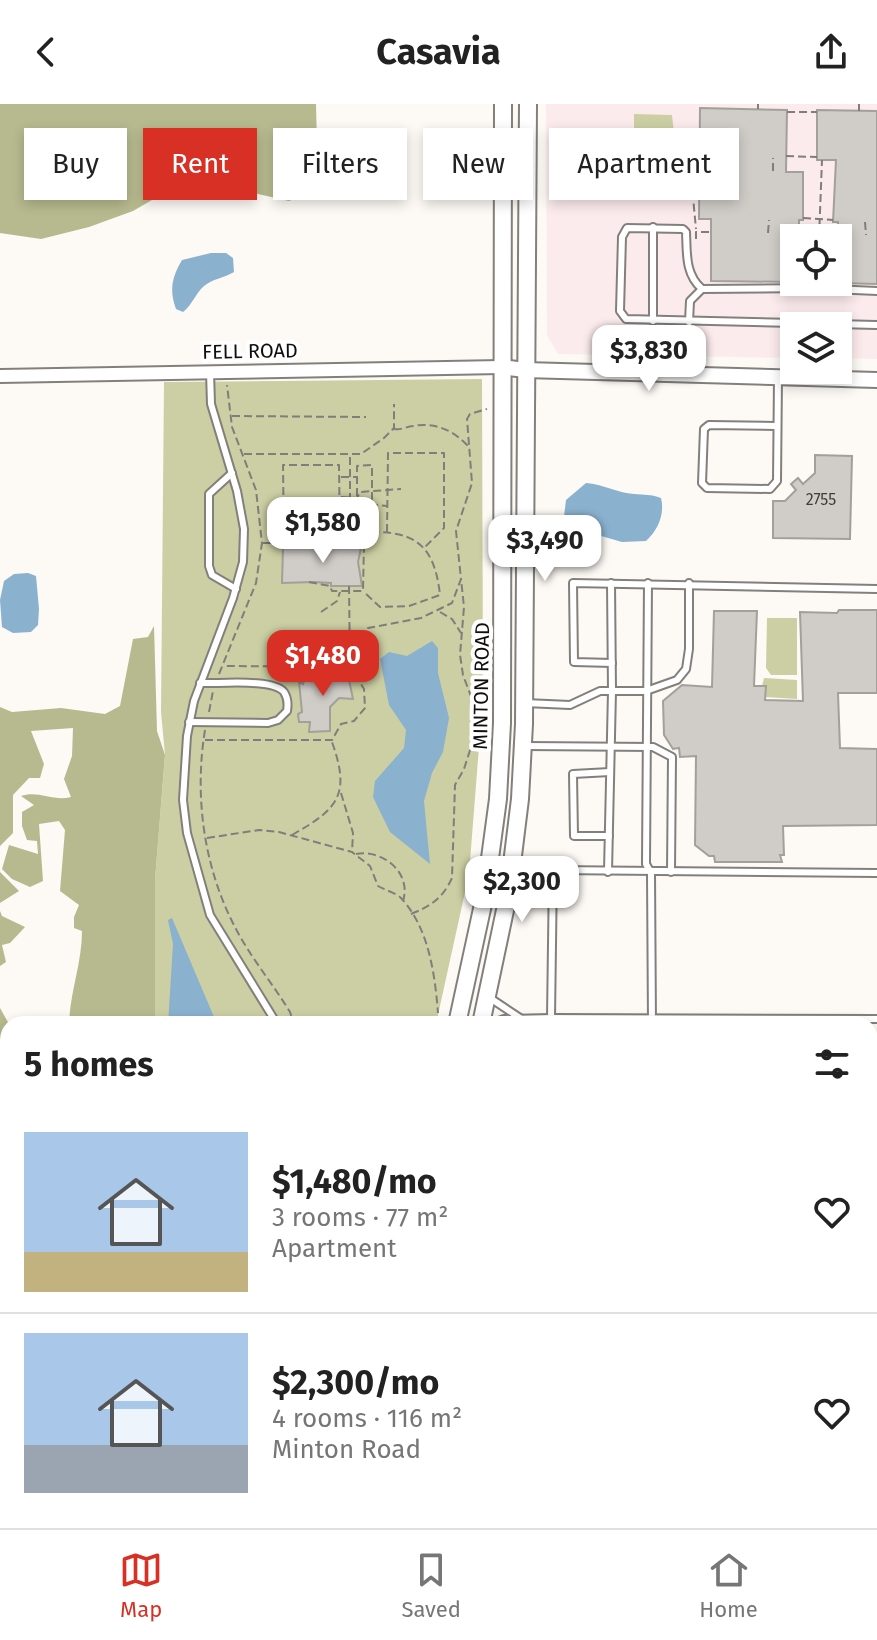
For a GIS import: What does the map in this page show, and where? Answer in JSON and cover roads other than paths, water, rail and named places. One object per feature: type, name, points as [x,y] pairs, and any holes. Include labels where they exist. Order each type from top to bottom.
[{"type":"main road","name":"MINTON ROAD","points":[[459,1016],[485,895],[498,799],[502,723],[503,104]]},
{"type":"main road","points":[[482,1016],[508,896],[523,746],[528,104]]},
{"type":"main road","points":[[523,746],[502,723],[525,703]]},
{"type":"street","points":[[501,367],[877,380]]},
{"type":"street","name":"FELL ROAD","points":[[0,376],[501,367]]},
{"type":"lane","points":[[653,227],[653,321]]},
{"type":"lane","points":[[877,291],[702,289],[693,281],[688,269],[686,232],[683,229],[627,228],[622,237],[620,311],[626,319],[877,325]]},
{"type":"lane","points":[[689,322],[690,301],[702,289]]},
{"type":"lane","points":[[210,372],[211,404],[232,473],[244,529],[243,562],[189,722],[183,800],[187,833],[210,915],[272,1016]]},
{"type":"lane","points":[[777,426],[709,425],[704,429],[702,483],[707,488],[770,489],[777,481],[778,378]]},
{"type":"lane","points":[[232,473],[209,494],[209,566],[212,575],[236,589]]},
{"type":"lane","points":[[612,663],[574,662],[573,583],[877,589]]},
{"type":"lane","points":[[608,872],[611,583]]},
{"type":"lane","points":[[648,583],[646,864],[651,873],[652,1016]]},
{"type":"lane","points":[[525,703],[570,705],[600,691],[646,691],[677,680],[686,669],[689,649],[689,583]]},
{"type":"lane","points":[[189,722],[268,723],[278,720],[287,711],[288,702],[283,691],[271,684],[200,683]]},
{"type":"lane","points":[[523,746],[649,747],[672,757],[671,872]]},
{"type":"lane","points":[[609,836],[574,836],[573,774],[610,772]]},
{"type":"lane","points":[[551,1016],[553,870],[877,873]]},
{"type":"lane","points":[[486,996],[518,1016]]},
{"type":"water","points":[[226,253],[233,258],[234,272],[204,286],[183,312],[176,309],[173,284],[182,260]]},
{"type":"water","points":[[586,483],[661,498],[660,521],[654,532],[646,541],[622,542],[563,525],[566,500]]},
{"type":"water","points":[[14,574],[36,576],[38,625],[31,632],[13,633],[2,627],[0,600],[4,581]]},
{"type":"water","points":[[432,641],[438,648],[438,673],[449,718],[443,752],[432,773],[424,801],[430,864],[390,832],[373,797],[375,781],[404,748],[406,730],[389,705],[380,659],[389,652],[407,656]]},
{"type":"water","points":[[172,918],[214,1016],[168,1016],[173,944],[168,920]]}]
